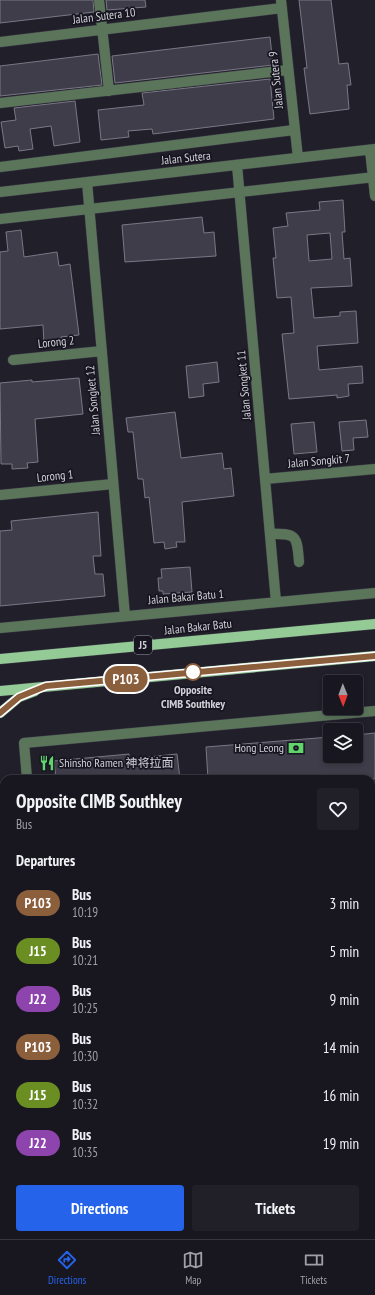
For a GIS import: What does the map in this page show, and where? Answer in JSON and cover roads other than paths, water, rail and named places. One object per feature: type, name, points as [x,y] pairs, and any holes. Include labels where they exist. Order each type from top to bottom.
[{"type":"main road","name":"Jalan Bakar Batu","points":[[0,661],[15,658],[375,624]]},
{"type":"main road","points":[[0,691],[375,656]]},
{"type":"main road","points":[[0,713],[19,697],[46,686]]},
{"type":"street","points":[[99,0],[109,91]]},
{"type":"street","name":"Jalan Sutera 10","points":[[0,42],[102,30],[282,4]]},
{"type":"street","name":"Jalan Sutera 9","points":[[282,4],[298,158]]},
{"type":"street","points":[[0,103],[288,70]]},
{"type":"street","name":"Jalan Sutera","points":[[0,167],[294,130]]},
{"type":"street","points":[[373,150],[375,196]]},
{"type":"street","name":"Jalan Sutera","points":[[0,192],[373,150]]},
{"type":"street","name":"Jalan Songket 11","points":[[237,165],[276,602]]},
{"type":"street","points":[[0,219],[374,177]]},
{"type":"street","name":"Jalan Songket 12","points":[[87,182],[125,616]]},
{"type":"street","name":"Lorong 2","points":[[13,360],[102,351]]},
{"type":"street","name":"Jalan Songkit 7","points":[[265,479],[375,472]]},
{"type":"street","name":"Lorong 1","points":[[0,495],[114,484]]},
{"type":"street","points":[[270,534],[288,534],[294,538],[298,543],[299,562]]},
{"type":"street","name":"Jalan Bakar Batu 1","points":[[0,628],[375,593]]},
{"type":"street","points":[[27,775],[24,743],[375,711]]},
{"type":"place","name":"Opposite CIMB Southkey","points":[[193,672]]},
{"type":"place","name":"Hong Leong","points":[[296,748]]},
{"type":"place","name":"Shinsho Ramen 神将拉面","points":[[47,763]]}]
